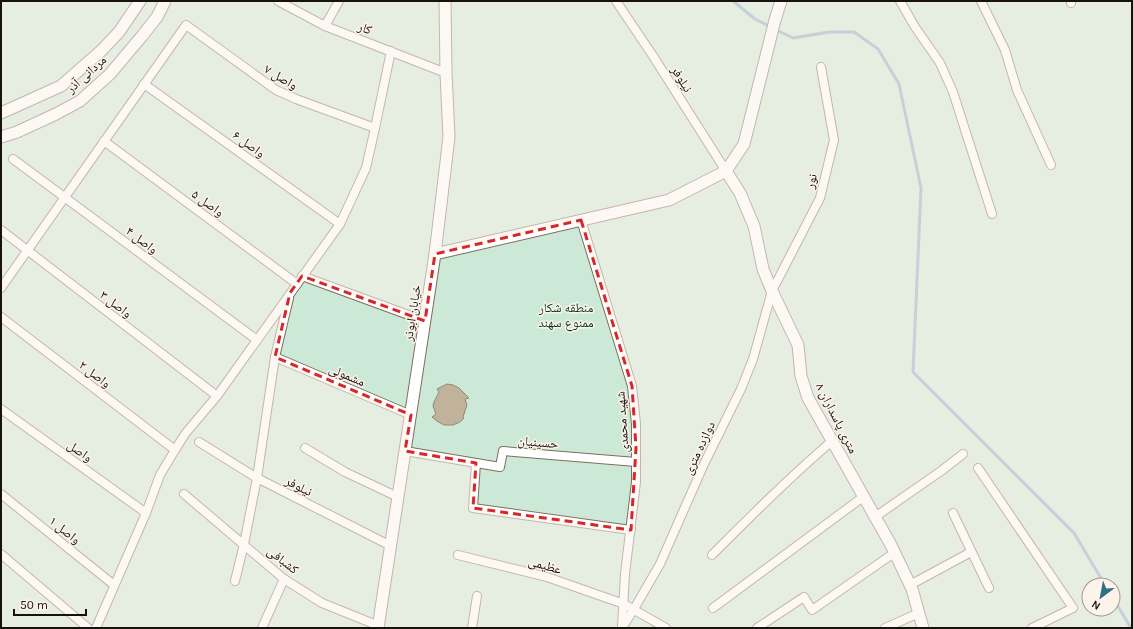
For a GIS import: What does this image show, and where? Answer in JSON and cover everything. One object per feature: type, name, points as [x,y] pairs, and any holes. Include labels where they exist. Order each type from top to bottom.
[{"type":"main road","name":"مردانی آذر","points":[[1,113],[61,86],[101,51],[119,32],[140,1]]},
{"type":"main road","name":"مردانی آذر","points":[[1,137],[17,132],[80,101],[110,74],[157,17],[165,1]]},
{"type":"main road","name":"خیابان ابوذر","points":[[378,627],[435,254],[449,137],[445,1]]},
{"type":"main road","points":[[435,254],[669,200],[726,171],[744,144],[781,1]]},
{"type":"main road","name":"۸ متری پاسداران","points":[[726,171],[740,193],[754,226],[763,269],[798,345],[801,376],[808,398],[894,553],[910,585],[923,628]]},
{"type":"street","points":[[157,17],[172,1]]},
{"type":"street","name":"کار","points":[[278,1],[325,26],[446,73]]},
{"type":"street","points":[[325,26],[339,1]]},
{"type":"street","name":"نیلوفر","points":[[616,1],[654,56],[726,171]]},
{"type":"street","points":[[900,1],[940,63],[953,92],[992,214]]},
{"type":"street","points":[[981,1],[1005,50],[1017,90],[1051,165]]},
{"type":"street","name":"واصل ۷","points":[[144,84],[186,25],[276,90],[296,99],[375,128]]},
{"type":"street","points":[[96,628],[146,513],[160,475],[175,450],[185,434],[217,396],[340,224],[366,168],[392,51]]},
{"type":"street","name":"نور","points":[[772,291],[820,198],[834,140],[820,67]]},
{"type":"street","points":[[1,288],[144,84]]},
{"type":"street","name":"واصل ۶","points":[[144,84],[340,224]]},
{"type":"street","name":"واصل ۵","points":[[104,141],[297,284]]},
{"type":"street","name":"واصل ۴","points":[[13,159],[257,340]]},
{"type":"street","name":"شهید محمدی","points":[[581,220],[632,386],[636,424],[636,482],[625,574],[622,628]]},
{"type":"street","name":"واصل ۳","points":[[1,230],[217,396]]},
{"type":"street","points":[[302,276],[425,322]]},
{"type":"street","name":"دوازده متری","points":[[622,628],[660,564],[704,464],[741,389],[753,359],[772,291]]},
{"type":"street","points":[[235,581],[257,478],[275,357],[290,293]]},
{"type":"street","name":"واصل ۲","points":[[1,317],[175,450]]},
{"type":"street","name":"مشمولی","points":[[275,357],[411,415]]},
{"type":"street","name":"واصل","points":[[1,409],[146,513]]},
{"type":"street","points":[[712,555],[802,466],[832,441]]},
{"type":"street","name":"نیلوفر","points":[[199,442],[257,478],[391,546]]},
{"type":"street","points":[[305,448],[345,472],[398,497]]},
{"type":"street","name":"حسینیان","points":[[405,451],[500,467],[503,451],[636,462]]},
{"type":"street","points":[[875,517],[963,454]]},
{"type":"street","points":[[476,463],[473,508],[631,530]]},
{"type":"street","points":[[978,468],[1073,608],[1032,628]]},
{"type":"street","name":"واصل ۱","points":[[1,494],[114,585]]},
{"type":"street","name":"کشبافی","points":[[184,494],[284,578],[322,603],[378,627]]},
{"type":"street","points":[[713,608],[863,497]]},
{"type":"street","points":[[953,513],[989,588]]},
{"type":"street","points":[[910,585],[971,552]]},
{"type":"street","points":[[756,628],[804,597],[812,610],[894,553]]},
{"type":"street","points":[[1,554],[88,628]]},
{"type":"street","name":"عظیمی","points":[[458,555],[547,577],[624,604],[666,628]]},
{"type":"street","points":[[262,628],[284,578]]},
{"type":"street","points":[[472,628],[477,596]]},
{"type":"street","points":[[884,628],[919,613]]},
{"type":"highlighted area","points":[[581,220],[632,386],[636,448],[631,530],[473,508],[476,463],[405,451],[411,415],[275,357],[290,293],[302,276],[425,321],[435,254]]},
{"type":"green space","name":"منطقه شکار ممنوع سهند","points":[[1,1],[1132,1],[1132,628],[1,628]]},
{"type":"building","points":[[447,384],[459,388],[469,398],[465,399],[467,405],[464,418],[460,422],[453,425],[444,425],[432,417],[436,414],[433,406],[439,392],[437,389]]},
{"type":"waterway","points":[[733,1],[755,19],[771,27]]},
{"type":"waterway","points":[[776,30],[793,38],[829,32],[854,32],[878,49],[899,84],[921,188],[913,372],[1074,533],[1100,577]]},
{"type":"waterway","points":[[1121,611],[1131,628]]}]
